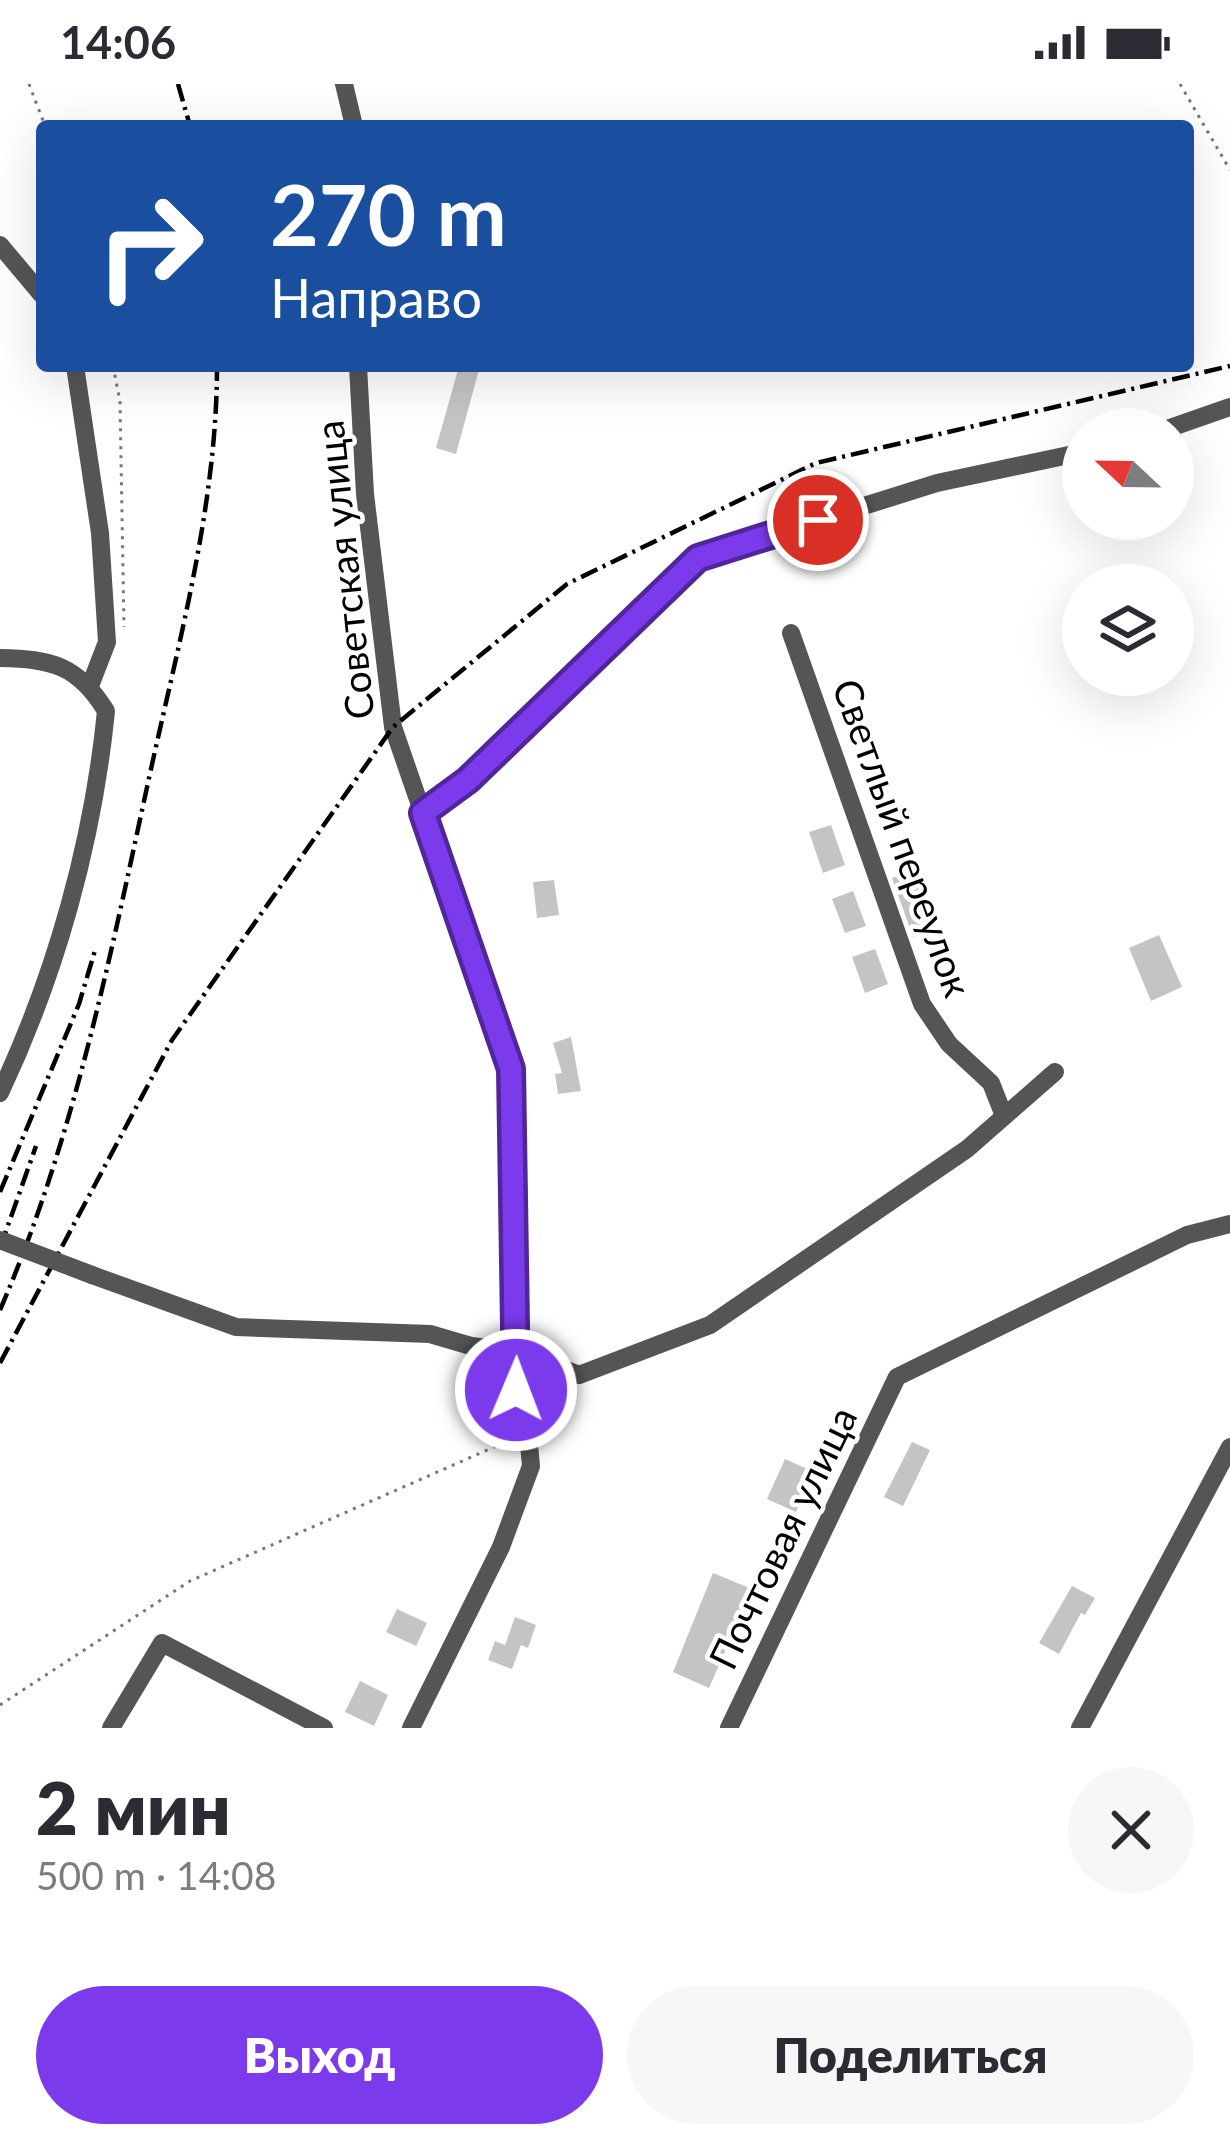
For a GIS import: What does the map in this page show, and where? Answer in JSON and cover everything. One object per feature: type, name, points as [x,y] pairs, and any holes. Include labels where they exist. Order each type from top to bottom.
[{"type":"street","points":[[344,84],[353,120]]},
{"type":"street","points":[[0,245],[36,288]]},
{"type":"street","points":[[76,372],[100,533],[107,642],[90,686]]},
{"type":"street","name":"Советская улица","points":[[358,372],[365,494],[393,727],[511,1069],[516,1390],[526,1413],[531,1466],[517,1508],[411,1728]]},
{"type":"street","points":[[1194,420],[1230,407]]},
{"type":"street","points":[[423,813],[468,780],[698,558],[937,483],[1062,456]]},
{"type":"street","name":"Светлый переулок","points":[[791,633],[922,1004],[949,1044],[991,1083],[1004,1116]]},
{"type":"street","points":[[0,658],[40,659],[68,670],[90,686],[106,711],[82,856],[47,980],[0,1093]]},
{"type":"street","points":[[0,1240],[236,1327],[430,1334],[471,1346],[517,1351],[579,1375],[710,1325],[967,1149],[1055,1072]]},
{"type":"street","name":"Почтовая улица","points":[[729,1728],[897,1377],[1187,1235],[1230,1224]]},
{"type":"street","points":[[471,1346],[496,1365],[516,1390]]},
{"type":"street","points":[[1080,1728],[1230,1447]]},
{"type":"street","points":[[111,1728],[163,1643],[324,1728]]},
{"type":"path","points":[[29,84],[43,120]]},
{"type":"path","points":[[1180,84],[1230,170]]},
{"type":"path","points":[[114,372],[121,423],[125,624],[120,646]]},
{"type":"path","points":[[0,1705],[190,1581],[528,1432]]},
{"type":"building","points":[[457,372],[478,372],[456,454],[436,448]]},
{"type":"building","points":[[831,825],[845,865],[823,873],[809,832]]},
{"type":"building","points":[[916,869],[937,929],[913,937],[892,878]]},
{"type":"building","points":[[554,880],[559,915],[537,918],[533,882]]},
{"type":"building","points":[[853,891],[866,926],[845,933],[832,899]]},
{"type":"building","points":[[1159,935],[1182,987],[1151,1001],[1129,948]]},
{"type":"building","points":[[875,949],[888,984],[865,993],[852,957]]},
{"type":"building","points":[[571,1037],[581,1091],[558,1094],[555,1074],[562,1073],[553,1043]]},
{"type":"building","points":[[912,1442],[930,1450],[903,1506],[884,1497]]},
{"type":"building","points":[[785,1459],[814,1472],[796,1512],[767,1499]]},
{"type":"building","points":[[713,1573],[752,1589],[709,1688],[673,1672]]},
{"type":"building","points":[[1072,1586],[1095,1598],[1085,1615],[1081,1613],[1059,1654],[1039,1643]]},
{"type":"building","points":[[397,1609],[427,1623],[416,1646],[386,1632]]},
{"type":"building","points":[[515,1617],[536,1625],[528,1648],[521,1645],[512,1669],[488,1660],[495,1641],[505,1645]]},
{"type":"building","points":[[360,1681],[388,1695],[374,1726],[345,1712]]},
{"type":"railway","points":[[178,84],[188,120]]},
{"type":"railway","points":[[0,1363],[172,1040],[393,727],[567,584],[816,463],[1230,366]]},
{"type":"railway","points":[[0,1310],[50,1178],[105,975],[195,569],[211,468],[217,372]]},
{"type":"railway","points":[[0,1192],[79,1004],[96,947]]},
{"type":"railway","points":[[0,1248],[36,1146]]},
{"type":"route","points":[[516,1390],[511,1069],[423,813],[468,780],[698,558],[818,520]]}]
